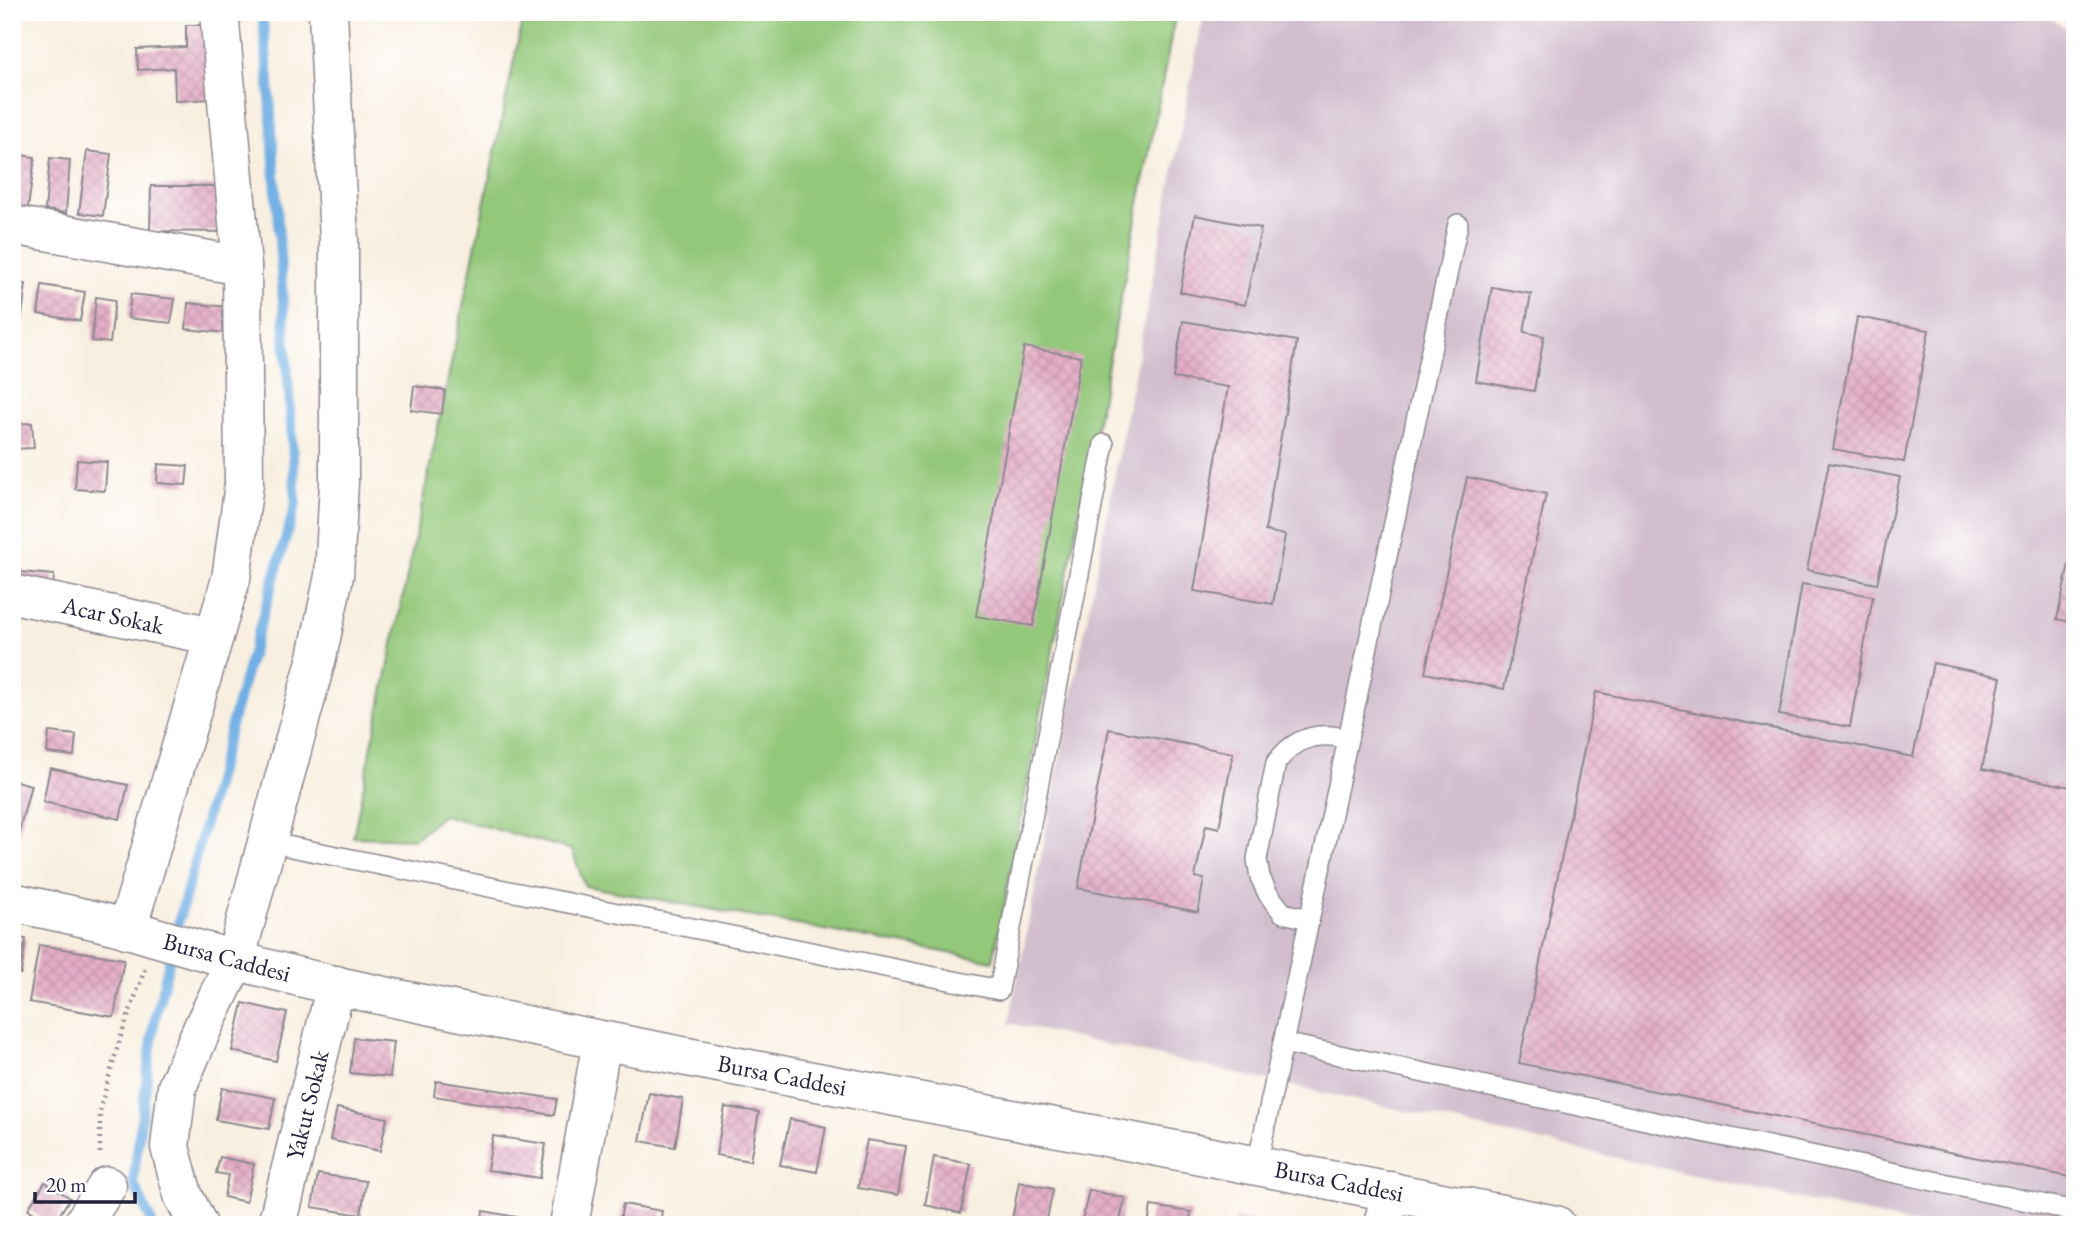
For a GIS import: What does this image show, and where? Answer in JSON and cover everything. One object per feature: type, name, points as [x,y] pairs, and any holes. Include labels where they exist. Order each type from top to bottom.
[{"type":"street","points":[[140,940],[214,636],[231,579],[244,484],[242,266],[219,12]]},
{"type":"street","points":[[198,1225],[183,1195],[170,1147],[177,1087],[203,1027],[218,956],[267,842],[317,657],[334,576],[339,482],[339,240],[328,12]]},
{"type":"street","points":[[12,225],[242,266]]},
{"type":"street","name":"Acar Sokak","points":[[12,594],[214,636]]},
{"type":"street","name":"Bursa Caddesi","points":[[12,902],[140,940],[336,985],[602,1041],[1257,1166],[1387,1208],[1556,1225]]},
{"type":"street","name":"Yakut Sokak","points":[[277,1225],[336,985]]},
{"type":"street","points":[[569,1225],[602,1041]]},
{"type":"street","points":[[82,1225],[107,1186]]},
{"type":"lane","points":[[1257,1166],[1458,224]]},
{"type":"lane","points":[[267,842],[999,990],[1104,444]]},
{"type":"lane","points":[[1309,919],[1283,913],[1268,894],[1256,859],[1276,763],[1285,751],[1309,737],[1322,735],[1348,739]]},
{"type":"lane","points":[[1283,1043],[2070,1210]]},
{"type":"path","points":[[107,1186],[100,1157],[100,1108],[120,1039],[140,940]]},
{"type":"shaded area","points":[[1204,12],[2041,12],[2075,34],[2075,1225],[1918,1225],[1009,1023]]},
{"type":"green space","points":[[524,12],[1176,12],[993,961],[585,886],[572,850],[443,815],[414,839],[353,837]]},
{"type":"building","points":[[186,25],[208,25],[211,99],[175,101],[174,68],[138,70],[137,49],[186,47]]},
{"type":"building","points":[[87,151],[111,154],[103,216],[79,213]]},
{"type":"building","points":[[12,154],[35,157],[27,215],[12,213]]},
{"type":"building","points":[[50,158],[70,160],[66,213],[45,210]]},
{"type":"building","points":[[151,186],[224,186],[224,232],[150,231]]},
{"type":"building","points":[[1195,215],[1261,228],[1245,305],[1180,292]]},
{"type":"building","points":[[12,282],[26,284],[22,315],[12,313]]},
{"type":"building","points":[[42,285],[85,292],[80,321],[38,314]]},
{"type":"building","points":[[1492,287],[1531,294],[1524,332],[1544,336],[1534,391],[1476,381]]},
{"type":"building","points":[[131,294],[175,299],[171,323],[128,318]]},
{"type":"building","points":[[96,297],[115,300],[110,343],[92,341]]},
{"type":"building","points":[[188,303],[228,307],[226,333],[186,329]]},
{"type":"building","points":[[1857,317],[1929,330],[1904,462],[1833,449]]},
{"type":"building","points":[[1183,321],[1297,341],[1265,531],[1285,535],[1273,604],[1194,591],[1228,387],[1173,378]]},
{"type":"building","points":[[1024,347],[1081,357],[1033,626],[976,616]]},
{"type":"building","points":[[414,386],[445,390],[442,414],[411,410]]},
{"type":"building","points":[[32,423],[34,448],[12,449],[12,424]]},
{"type":"building","points":[[77,460],[107,462],[105,491],[75,489]]},
{"type":"building","points":[[1829,463],[1900,477],[1877,584],[1807,570]]},
{"type":"building","points":[[158,464],[188,466],[186,485],[157,483]]},
{"type":"building","points":[[1467,477],[1546,494],[1504,689],[1425,673]]},
{"type":"building","points":[[2075,541],[2075,623],[2057,619]]},
{"type":"building","points":[[20,572],[54,575],[53,589],[18,586]]},
{"type":"building","points":[[1802,584],[1873,596],[1850,727],[1779,715]]},
{"type":"building","points":[[1933,663],[2001,677],[1982,769],[2075,788],[2075,1178],[1519,1063],[1596,692],[1913,757]]},
{"type":"building","points":[[1109,729],[1233,753],[1219,828],[1206,825],[1195,877],[1204,879],[1198,912],[1078,888]]},
{"type":"building","points":[[49,732],[76,735],[74,756],[47,753]]},
{"type":"building","points":[[50,768],[128,785],[120,819],[43,802]]},
{"type":"building","points":[[12,780],[31,785],[16,842],[12,841]]},
{"type":"building","points":[[12,937],[26,939],[21,974],[12,973]]},
{"type":"building","points":[[39,945],[124,959],[114,1017],[29,1002]]},
{"type":"building","points":[[243,1003],[287,1013],[276,1061],[232,1051]]},
{"type":"building","points":[[354,1038],[394,1042],[390,1077],[350,1073]]},
{"type":"building","points":[[436,1081],[557,1099],[554,1115],[434,1096]]},
{"type":"building","points":[[222,1088],[275,1098],[269,1129],[216,1120]]},
{"type":"building","points":[[649,1093],[683,1099],[675,1147],[640,1141]]},
{"type":"building","points":[[725,1107],[759,1112],[750,1161],[716,1155]]},
{"type":"building","points":[[337,1108],[387,1118],[380,1151],[330,1140]]},
{"type":"building","points":[[790,1119],[826,1127],[817,1172],[780,1165]]},
{"type":"building","points":[[493,1136],[546,1144],[540,1178],[487,1170]]},
{"type":"building","points":[[867,1140],[906,1146],[898,1195],[858,1188]]},
{"type":"building","points":[[220,1157],[254,1164],[246,1202],[224,1197],[228,1175],[216,1173]]},
{"type":"building","points":[[934,1157],[971,1164],[961,1213],[925,1205]]},
{"type":"building","points":[[318,1174],[366,1181],[361,1215],[312,1207]]},
{"type":"building","points":[[45,1182],[70,1198],[53,1225],[28,1209]]},
{"type":"building","points":[[1019,1182],[1053,1189],[1046,1225],[1011,1225]]},
{"type":"building","points":[[1089,1190],[1125,1198],[1119,1225],[1081,1225]]},
{"type":"building","points":[[623,1204],[662,1211],[660,1225],[619,1225]]},
{"type":"building","points":[[1151,1206],[1191,1212],[1189,1225],[1148,1225]]},
{"type":"building","points":[[483,1211],[533,1220],[533,1225],[481,1225]]},
{"type":"building","points":[[1235,1218],[1260,1224],[1234,1225]]},
{"type":"building","points":[[704,1220],[721,1224],[721,1225],[703,1225]]},
{"type":"waterway","points":[[262,12],[268,72]]},
{"type":"waterway","points":[[175,935],[236,707],[296,503],[268,68]]},
{"type":"waterway","points":[[153,1225],[133,1182],[154,1024],[172,950]]}]
